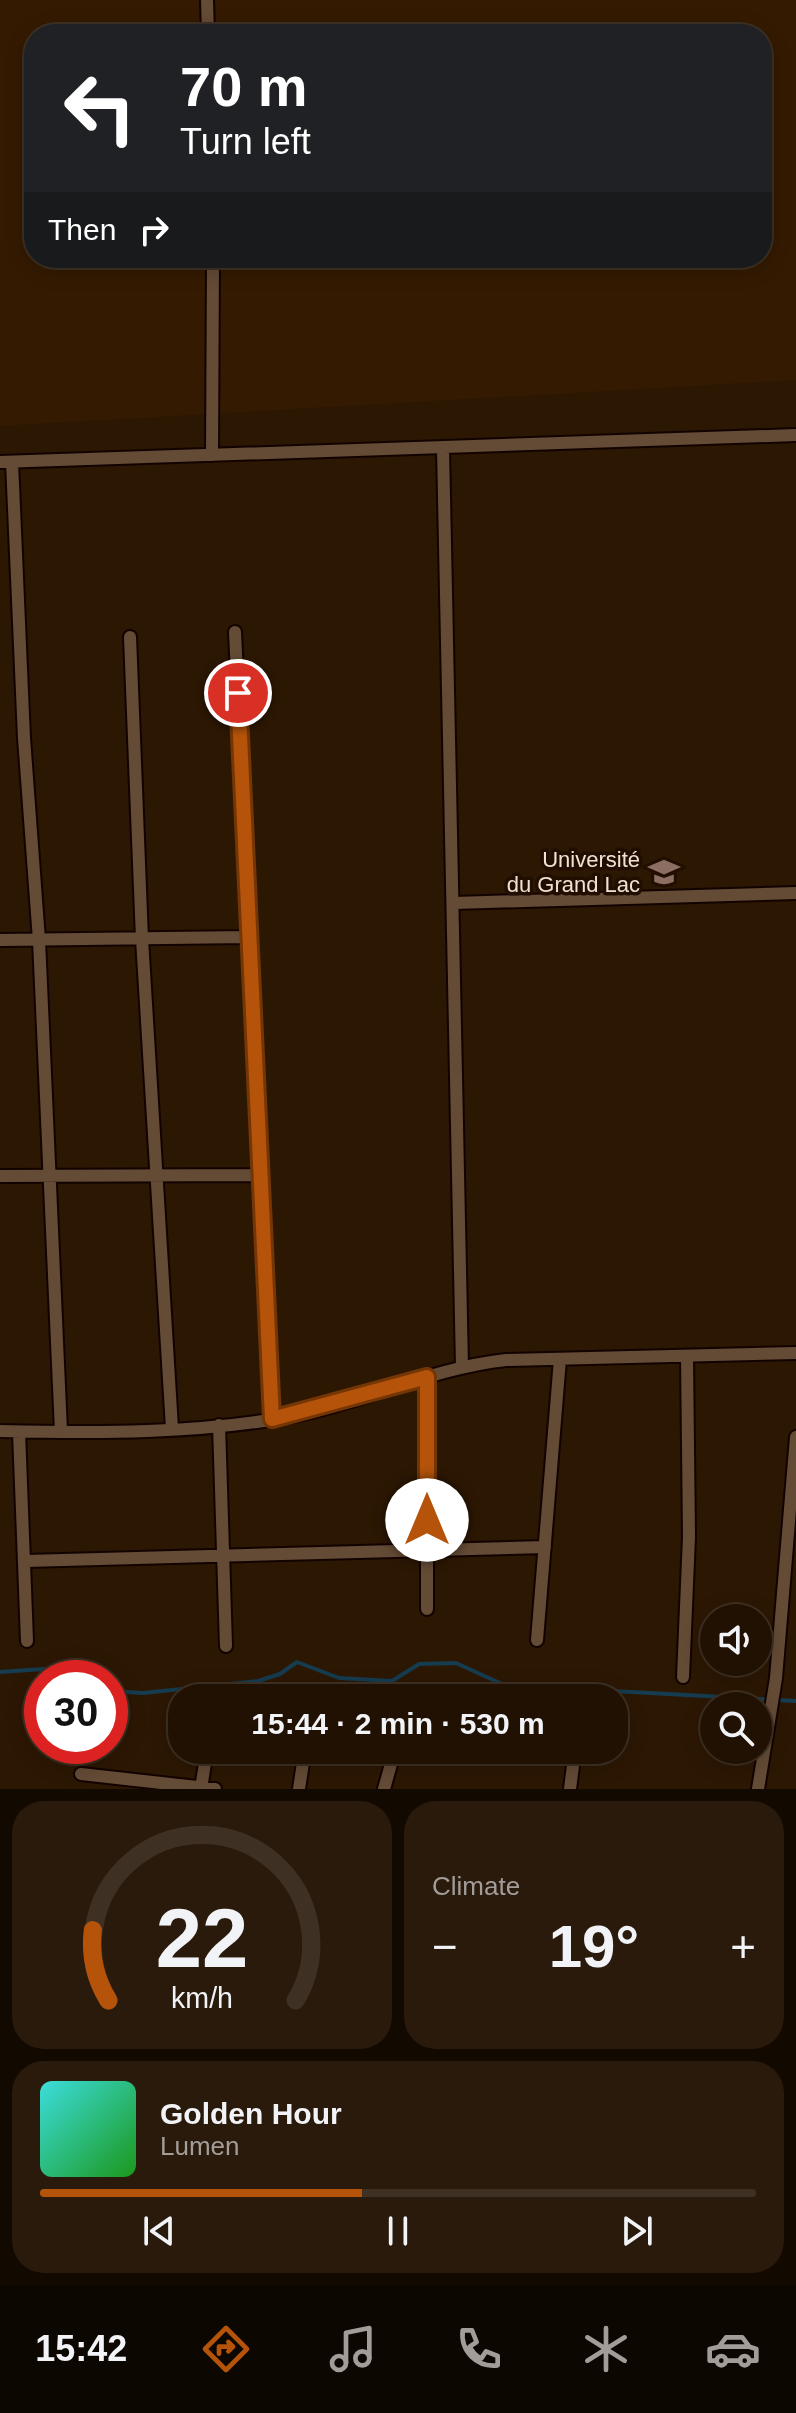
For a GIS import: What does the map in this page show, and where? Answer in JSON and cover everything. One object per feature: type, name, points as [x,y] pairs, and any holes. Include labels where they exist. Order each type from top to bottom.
[{"type":"street","points":[[207,0],[208,24]]},
{"type":"street","points":[[212,455],[213,268]]},
{"type":"street","points":[[61,1431],[39,940],[6,462],[796,435]]},
{"type":"street","points":[[443,448],[462,1367]]},
{"type":"street","points":[[235,632],[272,1419]]},
{"type":"street","points":[[130,637],[142,939],[172,1428]]},
{"type":"street","points":[[454,903],[796,893]]},
{"type":"street","points":[[0,940],[248,937]]},
{"type":"street","points":[[0,1176],[157,1178],[260,1175]]},
{"type":"street","points":[[0,1431],[172,1428],[272,1419],[462,1367],[506,1360],[796,1353]]},
{"type":"street","points":[[683,1677],[689,1537],[687,1356]]},
{"type":"street","points":[[537,1640],[560,1359]]},
{"type":"street","points":[[427,1377],[427,1609]]},
{"type":"street","points":[[219,1425],[226,1646]]},
{"type":"street","points":[[19,1432],[27,1641]]},
{"type":"street","points":[[758,1789],[776,1678],[796,1437]]},
{"type":"street","points":[[26,1561],[545,1547]]},
{"type":"street","points":[[781,1609],[796,1609]]},
{"type":"street","points":[[201,1788],[205,1764]]},
{"type":"street","points":[[299,1789],[303,1764]]},
{"type":"street","points":[[384,1789],[391,1764]]},
{"type":"street","points":[[570,1789],[573,1764]]},
{"type":"street","points":[[81,1774],[215,1789]]},
{"type":"shaded area","points":[[0,0],[796,0],[796,380],[0,426]]},
{"type":"waterway","points":[[128,1692],[258,1681],[280,1674],[297,1662],[339,1678],[392,1681],[419,1664],[456,1663],[513,1689],[558,1688],[796,1701]]},
{"type":"waterway","points":[[0,1672],[24,1670]]},
{"type":"place","name":"Université du Grand Lac","points":[[664,872]]},
{"type":"route","points":[[238,693],[272,1419],[296,1415],[427,1377],[427,1520]]}]
